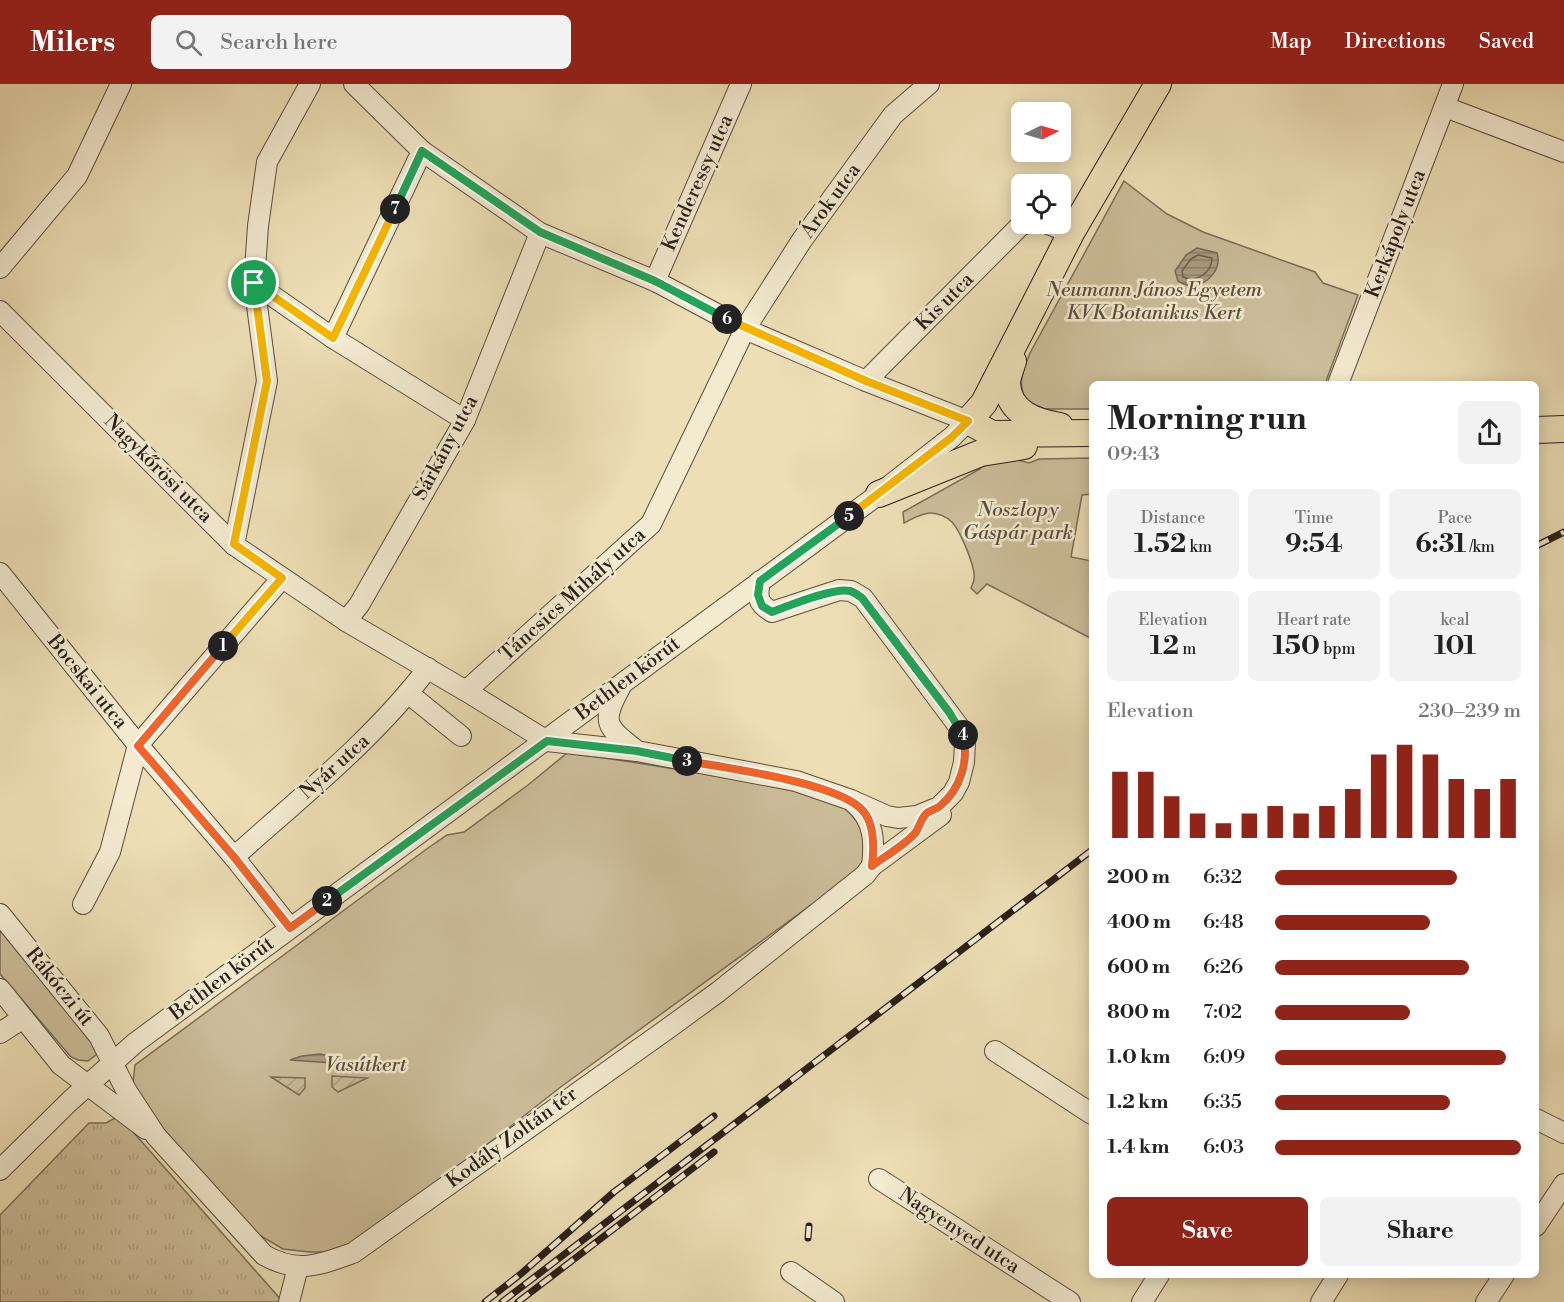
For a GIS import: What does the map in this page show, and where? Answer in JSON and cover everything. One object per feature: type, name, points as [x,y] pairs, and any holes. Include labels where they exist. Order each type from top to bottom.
[{"type":"main road","points":[[1071,233],[1158,84]]},
{"type":"main road","points":[[1070,234],[984,404],[968,421],[992,434],[1089,433]]},
{"type":"main road","points":[[1024,326],[1007,382],[1010,397],[1018,410],[1028,417],[1089,432]]},
{"type":"main road","points":[[1539,430],[1564,429]]},
{"type":"main road","points":[[879,494],[981,453],[1089,434]]},
{"type":"street","points":[[0,268],[77,176],[121,84]]},
{"type":"street","points":[[234,544],[267,381],[254,283],[258,226],[267,162],[310,84]]},
{"type":"street","points":[[354,84],[422,151],[540,232],[655,281],[745,328],[866,381],[968,421]]},
{"type":"street","name":"Kenderessy utca","points":[[655,281],[741,84]]},
{"type":"street","name":"Árok utca","points":[[745,328],[802,240],[893,115],[929,84]]},
{"type":"street","name":"Kerkápoly utca","points":[[1339,381],[1454,84]]},
{"type":"street","points":[[1444,107],[1564,152]]},
{"type":"street","points":[[333,338],[422,151]]},
{"type":"street","name":"Sárkány utca","points":[[346,621],[358,605],[465,420],[540,232]]},
{"type":"street","name":"Kis utca","points":[[866,381],[1012,234]]},
{"type":"street","points":[[254,283],[333,338],[465,420]]},
{"type":"street","name":"Nagykőrösi utca","points":[[0,311],[234,544],[346,621],[547,741]]},
{"type":"street","name":"Táncsics Mihály utca","points":[[466,691],[651,524],[745,328]]},
{"type":"street","name":"Bethlen körút","points":[[0,1170],[135,1043],[879,494],[952,437],[968,421]]},
{"type":"street","name":"Bocskai utca","points":[[0,573],[8,598],[234,857],[290,928]]},
{"type":"street","points":[[83,904],[110,852],[138,746],[282,578]]},
{"type":"street","name":"Kodály Zoltán tér","points":[[760,581],[758,595],[762,606],[772,612],[839,590],[851,591],[862,598],[962,731],[964,762],[959,782],[952,793],[933,810],[915,833]]},
{"type":"street","name":"Kodály Zoltán tér","points":[[112,1064],[156,1136],[264,1255],[274,1261],[298,1267],[313,1267],[353,1253],[718,992],[865,875],[872,866],[954,805],[967,782],[972,756],[969,730],[963,717],[913,648]]},
{"type":"street","name":"Nyár utca","points":[[234,857],[365,740],[409,694],[428,668]]},
{"type":"street","points":[[624,681],[609,708],[608,720],[612,729],[637,751]]},
{"type":"street","points":[[409,694],[461,736]]},
{"type":"street","points":[[547,741],[637,751],[796,781],[887,816],[898,818],[933,810]]},
{"type":"street","name":"Kodály Zoltán tér","points":[[933,810],[956,795],[967,782]]},
{"type":"street","points":[[858,803],[871,826],[872,866]]},
{"type":"street","name":"Rákóczi út","points":[[0,914],[99,1036],[112,1064]]},
{"type":"street","points":[[0,989],[61,1065],[87,1086]]},
{"type":"street","points":[[0,1033],[23,1018]]},
{"type":"street","points":[[994,1051],[1089,1112]]},
{"type":"street","name":"Kodály Zoltán tér","points":[[87,1086],[156,1136]]},
{"type":"street","points":[[1539,1120],[1564,1133]]},
{"type":"street","name":"Nagyenyed utca","points":[[879,1179],[1070,1302]]},
{"type":"street","points":[[1539,1222],[1564,1184]]},
{"type":"street","points":[[289,1302],[298,1267]]},
{"type":"street","points":[[791,1272],[834,1302]]},
{"type":"street","points":[[1142,1302],[1157,1278]]},
{"type":"street","points":[[1321,1302],[1336,1278]]},
{"type":"street","points":[[1486,1302],[1502,1278]]},
{"type":"green space","name":"Neumann János Egyetem KVK Botanikus Kert","points":[[1124,181],[1167,214],[1203,232],[1315,272],[1323,283],[1358,295],[1326,381],[1089,381],[1089,409],[1040,409],[1027,404],[1022,390],[1022,378],[1030,353]]},
{"type":"green space","name":"Noszlopy Gáspár park","points":[[1089,458],[1089,494],[1082,495],[1071,557],[1089,560],[1089,637],[987,584],[977,594],[971,588],[974,573],[967,549],[948,518],[927,513],[904,523],[903,512],[980,469],[984,464],[1018,460],[1029,463],[1039,459]]},
{"type":"green space","name":"Vasútkert","points":[[567,753],[705,774],[842,801],[858,812],[868,848],[862,868],[562,1086],[455,1170],[356,1242],[331,1252],[309,1252],[283,1249],[251,1230],[163,1129],[137,1093],[133,1083],[135,1065],[428,848],[447,835],[464,832]]},
{"type":"green space","points":[[0,919],[99,1048],[96,1055],[88,1061],[71,1057],[0,974]]},
{"type":"green space","points":[[332,1076],[367,1078],[338,1092],[332,1087]]},
{"type":"green space","points":[[271,1077],[305,1078],[305,1088],[299,1095]]},
{"type":"green space","points":[[119,1116],[283,1302],[0,1302],[0,1215],[89,1123],[106,1123]]},
{"type":"water","points":[[1197,248],[1217,253],[1217,265],[1212,275],[1203,283],[1189,286],[1178,281],[1175,271],[1186,255]]},
{"type":"water","points":[[320,1054],[334,1057],[347,1064],[290,1060],[302,1056]]},
{"type":"railway","points":[[1539,544],[1564,532]]},
{"type":"railway","points":[[502,1302],[1089,852]]},
{"type":"railway","points":[[485,1302],[522,1273],[614,1192],[714,1116]]},
{"type":"railway","points":[[518,1302],[714,1152]]},
{"type":"railway","points":[[808,1238],[809,1226]]},
{"type":"route","points":[[422,151],[540,232],[655,281],[745,328],[806,355],[968,421],[952,437],[879,494],[760,581],[758,595],[762,606],[772,612],[839,590],[851,591],[862,598],[962,731],[964,762],[959,782],[952,793],[939,807],[926,813],[915,833],[872,866],[874,855],[871,826],[865,812],[851,800],[794,780],[637,751],[547,741],[290,928],[234,857],[138,746],[282,578],[234,544],[267,381],[254,283],[333,338],[422,151]]}]
